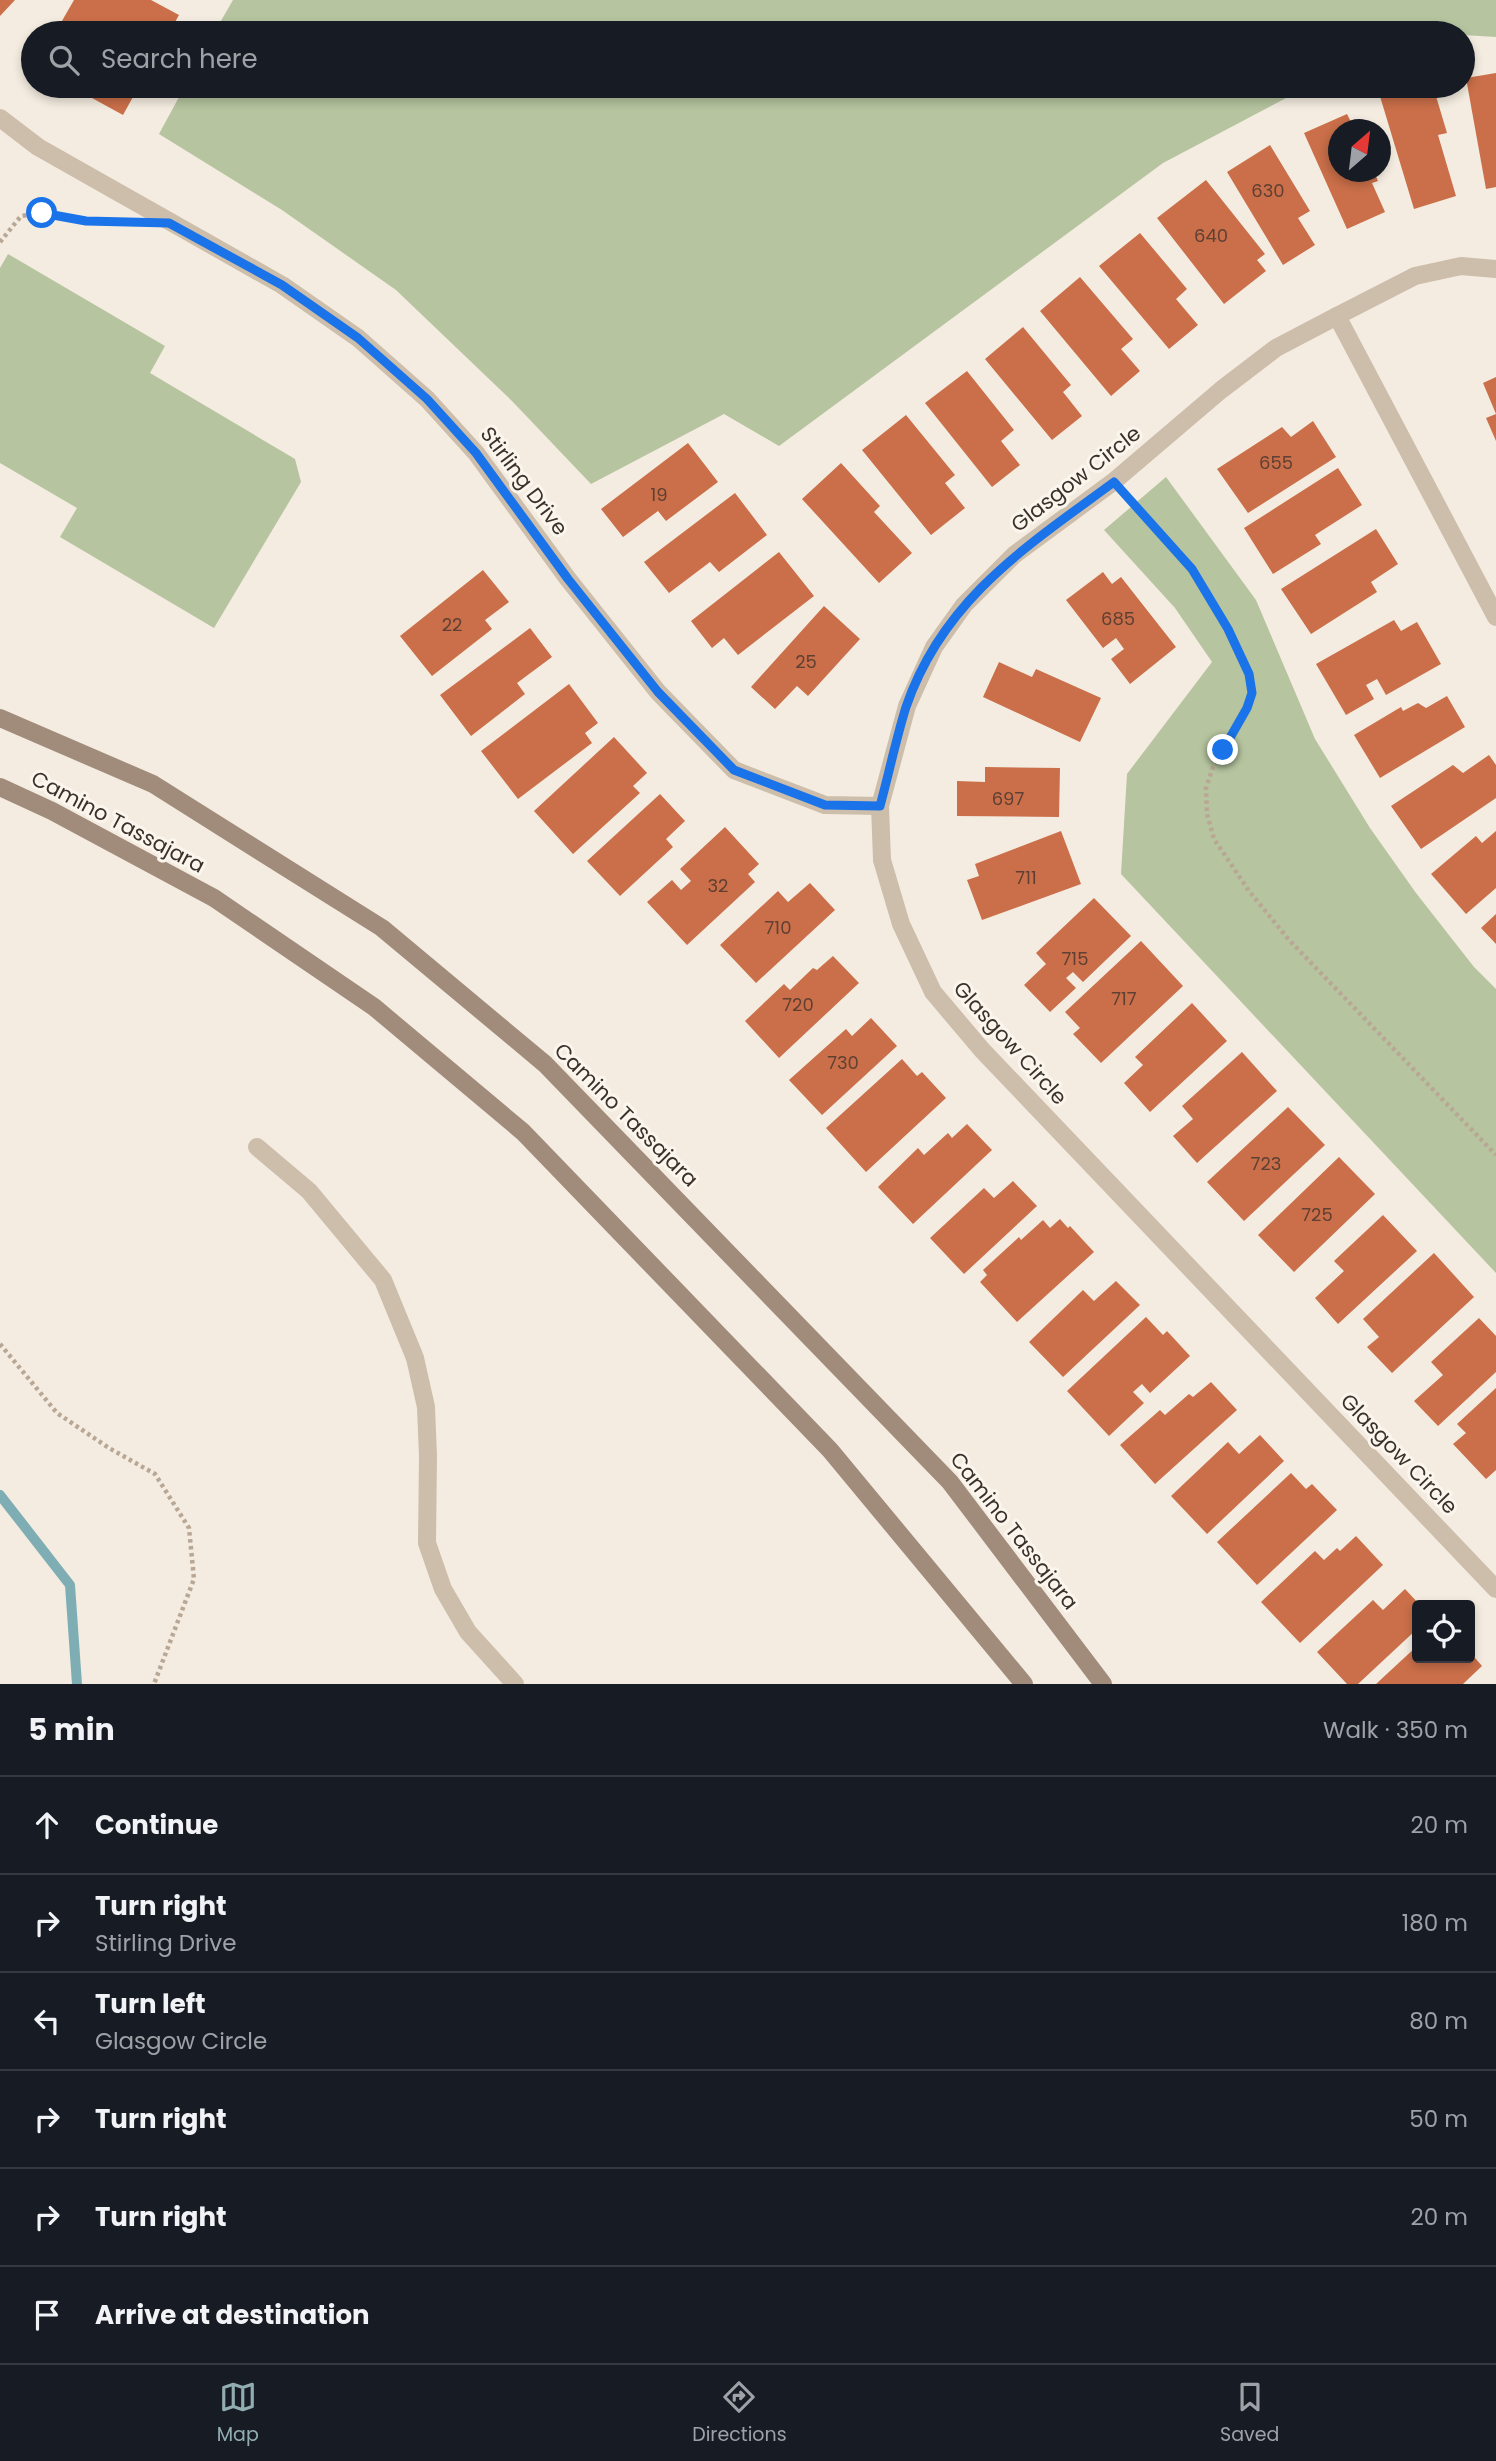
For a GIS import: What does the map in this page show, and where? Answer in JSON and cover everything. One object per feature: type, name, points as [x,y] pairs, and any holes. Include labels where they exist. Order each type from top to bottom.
[{"type":"main road","name":"Camino Tassajara","points":[[0,718],[153,784],[382,928],[545,1064],[950,1482],[1103,1684]]},
{"type":"main road","name":"Camino Tassajara","points":[[0,788],[52,811],[214,898],[374,1007],[523,1132],[830,1450],[1024,1684]]},
{"type":"street","name":"Stirling Drive","points":[[0,118],[38,147],[282,285],[358,338],[427,399],[476,453],[568,579],[658,692],[734,770],[825,805],[880,806]]},
{"type":"street","name":"Glasgow Circle","points":[[1496,270],[1461,266],[1415,276],[1276,348],[1221,390],[1114,482],[1014,555],[964,604],[934,647],[907,706],[880,806],[882,860],[901,924],[933,992],[982,1050],[1496,1589]]},
{"type":"street","points":[[1337,316],[1496,617]]},
{"type":"street","points":[[257,1147],[309,1191],[383,1280],[415,1358],[426,1407],[427,1544],[443,1589],[468,1632],[515,1684]]},
{"type":"path","points":[[0,242],[21,216],[42,213],[86,221],[118,223]]},
{"type":"path","points":[[1114,482],[1192,569],[1228,629],[1249,674],[1252,693],[1247,708],[1213,767],[1206,788],[1207,814],[1214,839],[1249,891],[1289,940],[1496,1155]]},
{"type":"path","points":[[0,1344],[57,1413],[109,1448],[155,1474],[189,1528],[194,1579],[154,1684]]},
{"type":"green space","points":[[233,0],[1496,0],[1496,37],[1475,36],[1475,21],[221,21]]},
{"type":"green space","points":[[178,98],[1286,98],[1163,163],[779,446],[724,414],[591,484],[512,401],[396,290],[282,210],[159,134]]},
{"type":"green space","points":[[8,254],[165,346],[150,373],[295,459],[301,482],[214,628],[60,537],[77,508],[0,463],[0,268]]},
{"type":"green space","points":[[1166,477],[1256,600],[1315,739],[1370,828],[1416,893],[1474,967],[1496,989],[1496,1273],[1121,874],[1127,774],[1212,662],[1175,608],[1104,530]]},
{"type":"building","points":[[0,0],[15,0],[0,16]]},
{"type":"building","points":[[74,0],[151,0],[179,15],[176,21],[62,21]]},
{"type":"building","points":[[1496,73],[1496,187],[1486,189],[1470,98],[1475,98],[1475,76]]},
{"type":"building","points":[[92,98],[132,98],[123,115]]},
{"type":"building","points":[[1381,98],[1437,98],[1447,133],[1438,135],[1456,196],[1414,209],[1391,133],[1391,119],[1387,119]]},
{"type":"building","points":[[1347,114],[1350,119],[1336,119]]},
{"type":"building","points":[[1328,122],[1328,182],[1375,182],[1372,183],[1385,212],[1347,229],[1304,133]]},
{"type":"building","points":[[1270,145],[1310,211],[1298,218],[1315,245],[1283,265],[1227,172]]},
{"type":"building","points":[[1206,180],[1265,254],[1257,260],[1266,271],[1224,304],[1157,218]]},
{"type":"building","points":[[1140,233],[1187,289],[1176,299],[1198,325],[1169,349],[1099,266]]},
{"type":"building","points":[[1080,277],[1133,339],[1121,349],[1140,371],[1111,396],[1040,311]]},
{"type":"building","points":[[1023,327],[1071,385],[1063,392],[1082,416],[1052,440],[985,359]]},
{"type":"building","points":[[967,371],[1014,430],[1001,441],[1020,465],[992,487],[925,403]]},
{"type":"building","points":[[1496,377],[1496,414],[1483,383]]},
{"type":"building","points":[[1496,414],[1496,441],[1486,418]]},
{"type":"building","points":[[906,415],[955,475],[945,483],[965,508],[931,535],[862,450]]},
{"type":"building","points":[[1313,421],[1336,457],[1248,513],[1217,469],[1282,427],[1291,437]]},
{"type":"building","points":[[688,443],[718,482],[666,521],[658,511],[623,537],[601,509]]},
{"type":"building","points":[[841,463],[880,506],[874,512],[912,553],[879,583],[802,499]]},
{"type":"building","points":[[1338,468],[1362,505],[1315,535],[1321,544],[1273,574],[1244,528]]},
{"type":"building","points":[[735,493],[767,535],[719,572],[710,562],[669,593],[644,562]]},
{"type":"building","points":[[1376,529],[1398,564],[1371,582],[1377,592],[1311,634],[1281,589]]},
{"type":"building","points":[[779,552],[814,596],[738,655],[724,638],[712,648],[691,621]]},
{"type":"building","points":[[483,570],[509,602],[485,620],[492,629],[432,676],[400,636]]},
{"type":"building","points":[[1103,572],[1112,584],[1121,577],[1176,647],[1130,684],[1111,659],[1124,649],[1116,638],[1103,648],[1066,600]]},
{"type":"building","points":[[824,606],[860,639],[808,696],[797,686],[775,709],[751,687]]},
{"type":"building","points":[[1394,620],[1401,631],[1417,622],[1441,664],[1386,695],[1377,679],[1366,685],[1374,699],[1346,715],[1316,664]]},
{"type":"building","points":[[530,628],[552,657],[517,683],[525,694],[471,736],[440,695]]},
{"type":"building","points":[[999,662],[1032,677],[1036,669],[1101,698],[1080,742],[983,697]]},
{"type":"building","points":[[569,684],[598,723],[585,733],[592,743],[518,799],[481,751]]},
{"type":"building","points":[[1447,696],[1465,727],[1380,778],[1354,735],[1401,707],[1403,711],[1418,703],[1426,708]]},
{"type":"building","points":[[614,737],[647,773],[633,786],[640,793],[573,854],[534,811]]},
{"type":"building","points":[[1489,755],[1496,765],[1496,798],[1421,849],[1391,806],[1453,765],[1463,773]]},
{"type":"building","points":[[985,767],[1060,768],[1059,817],[957,816],[957,781],[985,782]]},
{"type":"building","points":[[660,794],[685,821],[666,839],[673,847],[620,896],[587,861]]},
{"type":"building","points":[[725,827],[759,864],[748,874],[755,882],[687,945],[647,902],[672,880],[681,890],[691,881],[680,869]]},
{"type":"building","points":[[1061,831],[1081,884],[982,920],[967,880],[979,876],[975,864]]},
{"type":"building","points":[[1496,831],[1496,888],[1466,914],[1431,874],[1476,836],[1482,843]]},
{"type":"building","points":[[810,883],[835,910],[756,983],[720,945],[778,891],[788,902]]},
{"type":"building","points":[[1094,898],[1131,936],[1083,982],[1073,972],[1066,978],[1076,988],[1050,1012],[1024,985],[1046,964],[1036,953]]},
{"type":"building","points":[[1496,914],[1496,944],[1481,928]]},
{"type":"building","points":[[1141,941],[1183,986],[1101,1063],[1073,1034],[1080,1028],[1065,1012]]},
{"type":"building","points":[[833,956],[859,983],[779,1058],[745,1021],[784,984],[790,990],[813,968],[817,970]]},
{"type":"building","points":[[1192,1003],[1227,1041],[1150,1112],[1124,1083],[1143,1065],[1135,1057]]},
{"type":"building","points":[[871,1018],[897,1046],[822,1115],[789,1080],[846,1029],[852,1036]]},
{"type":"building","points":[[1242,1052],[1277,1091],[1197,1163],[1173,1136],[1193,1119],[1182,1106]]},
{"type":"building","points":[[902,1059],[917,1076],[922,1072],[946,1098],[866,1172],[826,1128]]},
{"type":"building","points":[[1288,1107],[1325,1145],[1244,1221],[1207,1182]]},
{"type":"building","points":[[967,1124],[992,1150],[913,1224],[878,1187],[918,1148],[924,1155],[948,1133],[952,1138]]},
{"type":"building","points":[[1339,1157],[1375,1194],[1294,1272],[1258,1235]]},
{"type":"building","points":[[1013,1181],[1037,1206],[964,1274],[930,1238],[984,1188],[994,1198]]},
{"type":"building","points":[[1383,1215],[1417,1251],[1338,1324],[1315,1298],[1344,1271],[1334,1261]]},
{"type":"building","points":[[1060,1219],[1094,1252],[1017,1322],[980,1282],[987,1275],[983,1270],[1019,1237],[1021,1240],[1043,1220],[1050,1228]]},
{"type":"building","points":[[1434,1253],[1474,1297],[1392,1373],[1367,1347],[1379,1337],[1363,1319]]},
{"type":"building","points":[[1116,1281],[1140,1305],[1063,1377],[1029,1342],[1083,1290],[1094,1301]]},
{"type":"building","points":[[1146,1317],[1163,1335],[1167,1331],[1190,1356],[1150,1393],[1142,1384],[1133,1392],[1144,1403],[1109,1436],[1067,1391]]},
{"type":"building","points":[[1479,1318],[1496,1336],[1496,1372],[1438,1426],[1414,1401],[1443,1375],[1431,1362]]},
{"type":"building","points":[[1211,1382],[1237,1410],[1155,1484],[1120,1445],[1160,1410],[1165,1415],[1189,1394],[1193,1397]]},
{"type":"building","points":[[1496,1388],[1496,1470],[1486,1479],[1453,1444],[1466,1433],[1457,1424]]},
{"type":"building","points":[[1260,1435],[1284,1461],[1207,1534],[1171,1496],[1228,1442],[1239,1454]]},
{"type":"building","points":[[1291,1473],[1306,1489],[1312,1484],[1337,1510],[1257,1585],[1217,1542]]},
{"type":"building","points":[[1356,1536],[1383,1565],[1300,1643],[1261,1602],[1315,1551],[1324,1560],[1337,1548],[1340,1551]]},
{"type":"building","points":[[1405,1589],[1415,1600],[1412,1600],[1412,1634],[1358,1684],[1347,1684],[1317,1652],[1373,1600],[1383,1610]]},
{"type":"building","points":[[1412,1651],[1412,1663],[1475,1663],[1475,1658],[1482,1666],[1463,1684],[1376,1684]]},
{"type":"waterway","points":[[0,1495],[70,1585],[77,1684]]},
{"type":"route","points":[[42,213],[105,223],[169,223],[282,285],[358,338],[427,399],[476,453],[568,579],[658,692],[734,770],[825,805],[880,806],[907,706],[934,647],[964,604],[1014,555],[1114,482],[1192,569],[1228,629],[1249,674],[1252,693],[1247,708],[1223,750]]}]
